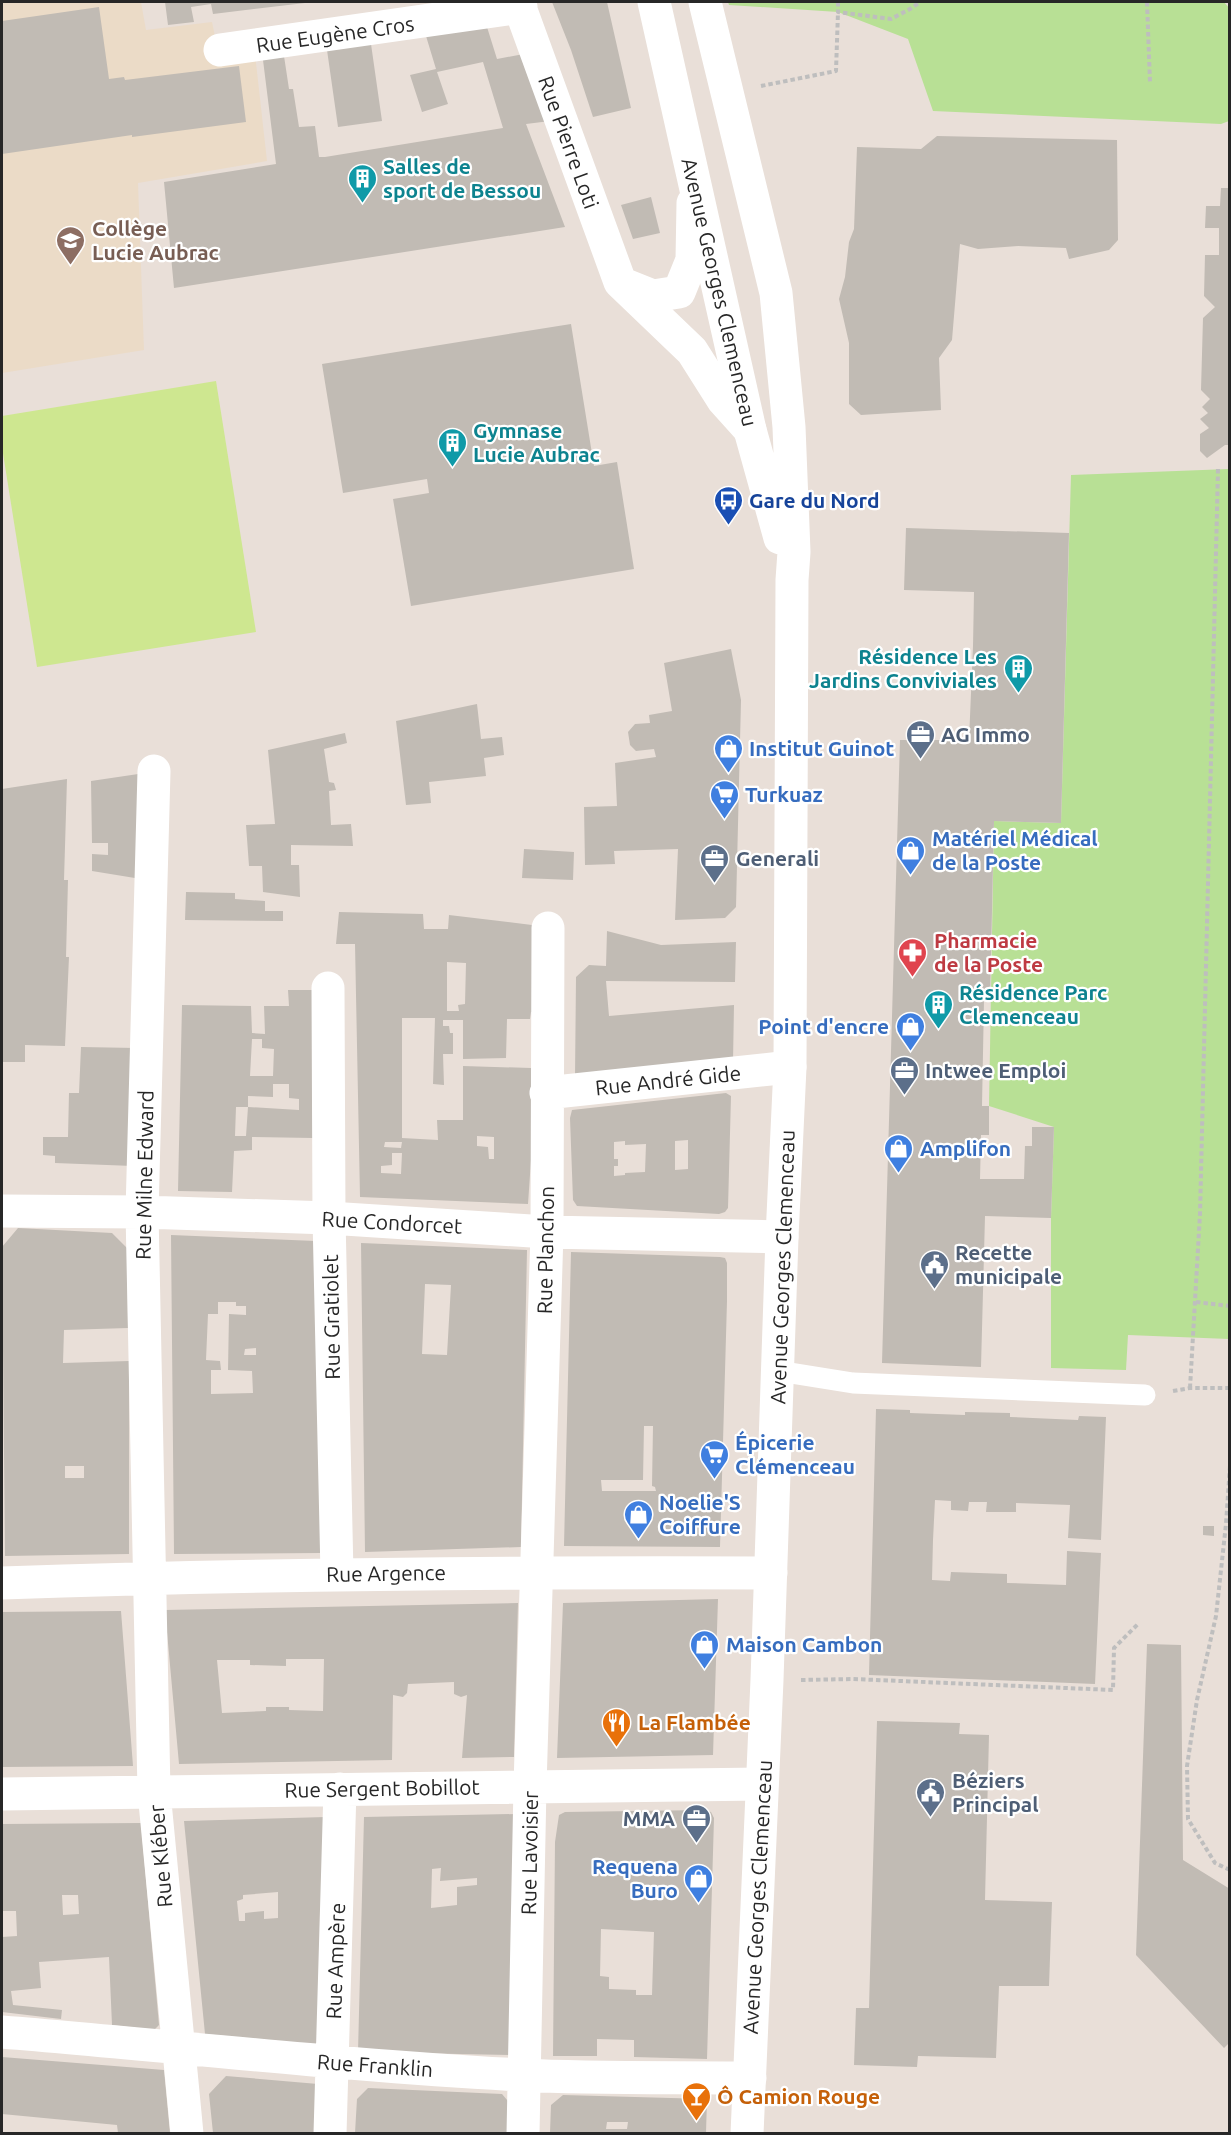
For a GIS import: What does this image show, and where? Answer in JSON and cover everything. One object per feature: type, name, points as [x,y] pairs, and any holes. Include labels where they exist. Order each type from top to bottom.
[{"type":"street","name":"Avenue Georges Clemenceau","points":[[654,2],[750,430],[792,580]]},
{"type":"street","name":"Avenue Georges Clemenceau","points":[[705,2],[776,293],[789,427],[794,552],[790,1067],[747,2133]]},
{"type":"street","name":"Rue Eugène Cros","points":[[220,50],[520,4]]},
{"type":"street","name":"Rue Pierre Loti","points":[[520,4],[620,282],[692,351],[723,400],[750,430]]},
{"type":"street","points":[[620,282],[653,296],[679,292],[692,260],[694,175]]},
{"type":"street","name":"Rue Milne Edward","points":[[149,1578],[142,1212],[154,771]]},
{"type":"street","name":"Rue Planchon","points":[[535,1572],[547,1232],[548,928]]},
{"type":"street","name":"Rue Gratiolet","points":[[328,988],[329,1218],[337,1574]]},
{"type":"street","name":"Rue André Gide","points":[[546,1093],[790,1067]]},
{"type":"street","name":"Rue Condorcet","points":[[2,1210],[329,1218],[547,1232],[782,1237]]},
{"type":"street","name":"Rue Lavoisier","points":[[523,2133],[535,1572]]},
{"type":"street","name":"Rue Argence","points":[[2,1583],[337,1574],[771,1573]]},
{"type":"street","name":"Rue Kléber","points":[[149,1578],[154,1792],[187,2133]]},
{"type":"street","name":"Rue Sergent Bobillot","points":[[2,1794],[762,1784]]},
{"type":"street","name":"Rue Ampère","points":[[330,2133],[340,1789]]},
{"type":"street","name":"Rue Franklin","points":[[2,2032],[332,2063],[525,2075],[750,2079]]},
{"type":"lane","points":[[778,1371],[852,1383],[1145,1395]]},
{"type":"path","points":[[728,92],[836,70],[838,2]]},
{"type":"path","points":[[838,12],[891,19],[920,2]]},
{"type":"path","points":[[1147,2],[1150,82]]},
{"type":"path","points":[[1190,1388],[1196,1302],[1218,469]]},
{"type":"path","points":[[1196,1302],[1230,1306]]},
{"type":"path","points":[[1145,1395],[1190,1388],[1230,1389]]},
{"type":"path","points":[[1230,1466],[1216,1616],[1197,1700],[1187,1766],[1188,1819],[1215,1863],[1230,1870]]},
{"type":"path","points":[[767,1680],[854,1679],[1113,1689],[1114,1648],[1138,1624]]},
{"type":"shaded area","name":"Collège Lucie Aubrac","points":[[2,2],[141,2],[146,30],[212,22],[220,60],[255,54],[267,161],[138,183],[144,350],[2,373]]},
{"type":"green space","points":[[728,2],[1224,2],[1230,9],[1229,121],[1221,124],[933,111],[908,39],[838,12],[729,5]]},
{"type":"green space","points":[[216,381],[256,632],[37,667],[2,447],[2,416]]},
{"type":"green space","points":[[1229,469],[1229,1339],[1128,1335],[1126,1370],[1051,1368],[1051,1218],[1054,1127],[989,1106],[994,821],[1061,823],[1071,475]]},
{"type":"building","points":[[165,2],[305,3],[213,14],[211,4],[191,7],[194,22],[168,25]]},
{"type":"building","points":[[552,2],[607,2],[631,108],[593,117]]},
{"type":"building","points":[[99,7],[109,79],[124,77],[125,80],[239,66],[246,122],[132,137],[132,135],[2,154],[2,21]]},
{"type":"building","name":"Salles de sport de Bessou","points":[[487,27],[497,59],[529,53],[550,121],[526,124],[565,227],[174,288],[164,182],[276,164],[263,60],[284,56],[289,89],[293,89],[299,127],[315,126],[319,157],[325,157],[503,128],[483,62],[437,72],[448,104],[422,112],[410,75],[436,69],[426,36]]},
{"type":"building","points":[[371,44],[382,121],[338,127],[327,50]]},
{"type":"building","points":[[937,136],[1117,140],[1118,240],[1109,250],[1069,259],[1066,248],[1018,246],[978,249],[960,244],[952,340],[939,358],[941,410],[861,415],[849,404],[849,343],[839,299],[845,277],[849,242],[854,229],[857,147],[921,149]]},
{"type":"building","points":[[1221,188],[1230,188],[1230,445],[1225,445],[1207,458],[1200,451],[1200,434],[1209,428],[1200,419],[1208,413],[1202,407],[1210,399],[1201,390],[1203,318],[1215,307],[1204,296],[1205,255],[1219,255],[1219,228],[1205,228],[1206,206],[1220,206]]},
{"type":"building","points":[[651,197],[660,233],[633,239],[621,205]]},
{"type":"building","name":"Gymnase Lucie Aubrac","points":[[571,324],[594,466],[617,462],[634,569],[411,606],[393,499],[429,493],[427,479],[343,493],[322,364]]},
{"type":"building","points":[[906,528],[1069,533],[1061,823],[994,821],[990,1000],[984,1000],[982,1106],[989,1106],[989,1135],[981,1135],[980,1179],[1024,1179],[1025,1146],[1032,1146],[1032,1127],[1054,1127],[1051,1218],[985,1216],[981,1367],[882,1363],[900,740],[969,740],[973,646],[974,592],[904,590]]},
{"type":"building","points":[[731,649],[741,700],[736,907],[725,918],[675,920],[678,849],[614,851],[615,864],[585,865],[584,807],[617,806],[615,763],[656,757],[654,749],[636,751],[630,745],[628,732],[635,724],[650,723],[649,715],[672,711],[664,663]]},
{"type":"building","points":[[477,704],[481,739],[502,737],[504,755],[484,758],[486,776],[429,782],[431,803],[406,805],[396,721]]},
{"type":"building","points":[[345,733],[347,743],[324,749],[329,782],[334,783],[336,790],[329,791],[331,825],[351,824],[353,846],[291,845],[291,865],[299,865],[300,897],[263,892],[262,866],[249,866],[246,825],[275,824],[268,750]]},
{"type":"building","points":[[145,773],[141,879],[92,871],[92,854],[108,855],[108,843],[92,843],[91,781]]},
{"type":"building","points":[[67,779],[64,880],[68,880],[66,957],[69,957],[65,1046],[25,1045],[25,1062],[2,1062],[2,789]]},
{"type":"building","points":[[524,849],[574,852],[573,880],[522,878]]},
{"type":"building","points":[[186,892],[235,893],[235,899],[265,901],[265,911],[283,911],[283,921],[185,920]]},
{"type":"building","points":[[339,912],[423,914],[424,929],[448,929],[449,915],[532,925],[537,942],[535,1012],[531,1012],[530,1019],[507,1019],[506,1058],[463,1059],[463,1020],[443,1020],[443,1026],[449,1026],[450,1033],[453,1033],[453,1054],[443,1054],[444,1085],[433,1084],[435,1018],[402,1018],[402,1138],[438,1140],[437,1120],[463,1120],[463,1066],[531,1068],[531,1160],[528,1204],[360,1197],[355,944],[336,944]],"holes":[[[447,962],[466,963],[465,1004],[458,1005],[459,1011],[447,1011]],[[477,1136],[494,1137],[494,1159],[489,1159],[488,1147],[477,1146]],[[385,1142],[402,1142],[401,1148],[384,1147]],[[392,1153],[402,1153],[401,1174],[381,1173],[381,1166],[392,1165]]]},
{"type":"building","points":[[607,931],[661,945],[736,942],[735,982],[606,981],[609,1016],[734,1005],[733,1062],[575,1078],[576,977],[589,965],[606,966]]},
{"type":"building","points":[[288,990],[312,990],[313,1138],[252,1137],[252,1150],[234,1151],[232,1192],[178,1191],[182,1005],[251,1006],[252,1033],[265,1034],[264,1006],[289,1006]],"holes":[[[252,1039],[262,1039],[262,1048],[274,1049],[273,1076],[250,1076]],[[273,1084],[289,1084],[289,1098],[299,1099],[299,1110],[248,1107],[248,1096],[273,1097]],[[236,1107],[248,1107],[246,1136],[235,1136]]]},
{"type":"building","points":[[81,1047],[136,1048],[133,1166],[55,1163],[55,1156],[43,1155],[43,1137],[68,1137],[69,1093],[79,1093]]},
{"type":"building","points":[[726,1093],[731,1096],[728,1208],[719,1214],[577,1206],[573,1200],[570,1118],[572,1110]],"holes":[[[688,1140],[688,1169],[675,1170],[675,1141]],[[625,1141],[625,1145],[646,1144],[645,1172],[614,1176],[614,1166],[618,1166],[618,1159],[614,1159],[614,1142]]]},
{"type":"building","points":[[18,1228],[112,1233],[127,1248],[128,1328],[64,1330],[63,1363],[129,1361],[129,1554],[5,1556],[2,1247]],"holes":[[[65,1466],[84,1466],[84,1478],[65,1478]]]},
{"type":"building","points":[[171,1235],[316,1241],[321,1553],[174,1554]],"holes":[[[218,1302],[236,1302],[236,1306],[246,1306],[246,1315],[229,1314],[228,1370],[252,1371],[253,1393],[211,1394],[211,1370],[221,1370],[220,1361],[206,1360],[208,1314],[218,1314]],[[256,1348],[256,1355],[244,1355],[245,1349]]]},
{"type":"building","points":[[361,1243],[527,1250],[521,1547],[365,1552]],"holes":[[[425,1284],[451,1285],[447,1355],[422,1354]]]},
{"type":"building","points":[[571,1252],[725,1258],[727,1301],[720,1547],[564,1546]],"holes":[[[644,1426],[653,1426],[652,1486],[656,1491],[602,1491],[601,1480],[643,1480]]]},
{"type":"building","points":[[876,1409],[965,1415],[965,1412],[1010,1413],[1010,1417],[1078,1420],[1079,1416],[1106,1417],[1101,1540],[1068,1538],[1070,1505],[1016,1503],[1016,1512],[986,1512],[987,1502],[969,1502],[968,1511],[951,1510],[951,1501],[935,1500],[933,1540],[932,1580],[950,1581],[951,1572],[1007,1574],[1007,1583],[1066,1585],[1067,1551],[1101,1553],[1095,1684],[869,1675]]},
{"type":"building","points":[[1203,1526],[1214,1526],[1214,1536],[1203,1535]]},
{"type":"building","points":[[718,1599],[713,1755],[557,1758],[563,1603]]},
{"type":"building","points":[[518,1603],[514,1757],[462,1758],[467,1695],[461,1697],[454,1694],[454,1682],[408,1684],[407,1693],[403,1697],[393,1695],[392,1760],[179,1764],[165,1610]],"holes":[[[286,1659],[324,1659],[323,1711],[266,1707],[266,1711],[222,1713],[217,1660],[250,1660],[250,1665],[286,1666]]]},
{"type":"building","points":[[121,1611],[133,1766],[2,1767],[2,1612]]},
{"type":"building","points":[[1147,1644],[1181,1645],[1183,1860],[1230,1889],[1230,2042],[1224,2048],[1136,1955]]},
{"type":"building","name":"Béziers Principal","points":[[877,1721],[960,1723],[959,1734],[989,1735],[985,1900],[1052,1902],[1049,1986],[999,1986],[996,2058],[918,2056],[917,2067],[854,2065],[856,2008],[869,2008]]},
{"type":"building","points":[[706,1810],[711,1812],[714,1818],[707,2059],[634,2057],[634,2040],[597,2039],[597,2056],[553,2056],[555,1842],[559,1815],[565,1812]],"holes":[[[601,1929],[654,1932],[652,1995],[636,1995],[636,1990],[609,1989],[609,1977],[600,1976]]]},
{"type":"building","points":[[515,1814],[514,2055],[358,2052],[364,1817]],"holes":[[[441,1868],[440,1881],[477,1878],[477,1885],[457,1887],[457,1905],[431,1908],[432,1869]]]},
{"type":"building","points":[[326,1817],[320,2045],[205,2034],[184,1821]],"holes":[[[278,1892],[278,1918],[264,1919],[264,1911],[245,1913],[245,1921],[239,1921],[237,1901],[243,1899],[243,1895]]]},
{"type":"building","points":[[141,1823],[159,2025],[154,2030],[112,2025],[109,1957],[39,1962],[41,1988],[11,1991],[13,2005],[62,2010],[61,2019],[2,2012],[2,1937],[17,1936],[16,1911],[2,1911],[2,1824]],"holes":[[[62,1895],[78,1895],[79,1914],[63,1915]]]},
{"type":"building","points":[[2,2057],[164,2070],[170,2133],[118,2133],[117,2125],[2,2114]]},
{"type":"building","points":[[226,2076],[318,2084],[317,2133],[213,2133],[209,2094]]},
{"type":"building","points":[[368,2088],[502,2094],[512,2106],[511,2133],[355,2133],[357,2099]]},
{"type":"building","points":[[563,2095],[707,2099],[706,2133],[550,2133],[551,2105]],"holes":[[[607,2122],[628,2122],[627,2129],[606,2129]]]},
{"type":"place","name":"Salles de sport de Bessou","points":[[362,204]]},
{"type":"place","name":"Collège Lucie Aubrac","points":[[71,266]]},
{"type":"place","name":"Gymnase Lucie Aubrac","points":[[452,468]]},
{"type":"place","name":"Gare du Nord","points":[[728,526]]},
{"type":"place","name":"Résidence Les Jardins Conviviales","points":[[1018,694]]},
{"type":"place","name":"AG Immo","points":[[920,760]]},
{"type":"place","name":"Institut Guinot","points":[[728,774]]},
{"type":"place","name":"Turkuaz","points":[[724,820]]},
{"type":"place","name":"Matériel Médical de la Poste","points":[[911,876]]},
{"type":"place","name":"Generali","points":[[715,884]]},
{"type":"place","name":"Pharmacie de la Poste","points":[[913,978]]},
{"type":"place","name":"Résidence Parc Clemenceau","points":[[938,1030]]},
{"type":"place","name":"Point d'encre","points":[[910,1052]]},
{"type":"place","name":"Intwee Emploi","points":[[904,1096]]},
{"type":"place","name":"Amplifon","points":[[899,1174]]},
{"type":"place","name":"Recette municipale","points":[[934,1290]]},
{"type":"place","name":"Épicerie Clémenceau","points":[[714,1480]]},
{"type":"place","name":"Noelie'S Coiffure","points":[[638,1540]]},
{"type":"place","name":"Maison Cambon","points":[[705,1670]]},
{"type":"place","name":"La Flambée","points":[[617,1748]]},
{"type":"place","name":"Béziers Principal","points":[[931,1818]]},
{"type":"place","name":"MMA","points":[[696,1844]]},
{"type":"place","name":"Requena Buro","points":[[699,1904]]},
{"type":"place","name":"Ô Camion Rouge","points":[[696,2122]]}]
